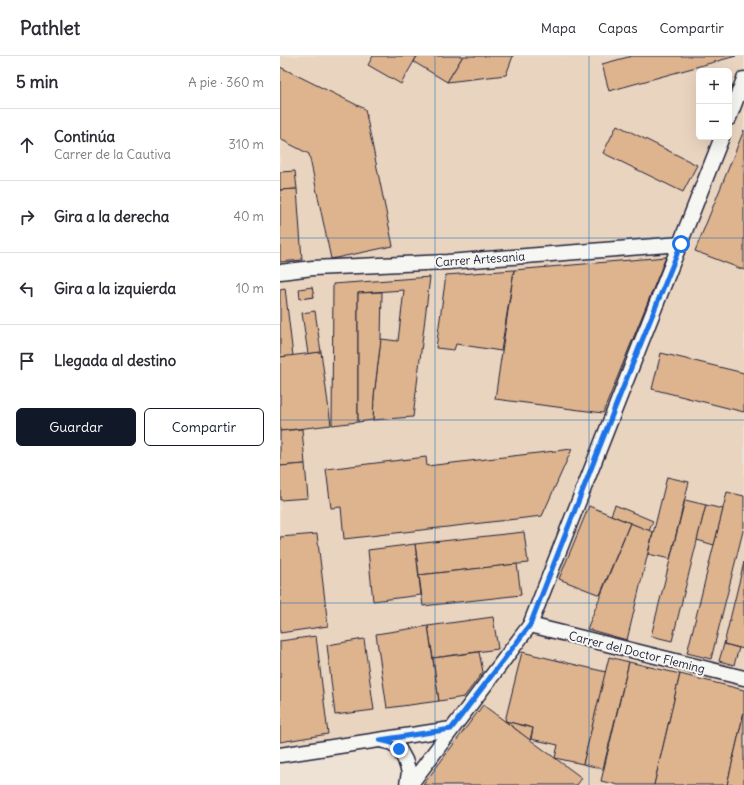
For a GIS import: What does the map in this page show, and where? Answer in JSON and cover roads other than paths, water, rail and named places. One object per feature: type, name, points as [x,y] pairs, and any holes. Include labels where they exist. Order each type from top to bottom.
[{"type":"street","points":[[732,110],[744,79]]},
{"type":"street","points":[[408,785],[530,625],[721,140]]},
{"type":"street","name":"Carrer Artesania","points":[[280,272],[313,268],[447,262],[681,244]]},
{"type":"street","name":"Carrer del Doctor Fleming","points":[[530,625],[744,678]]},
{"type":"street","points":[[280,755],[451,729]]},
{"type":"street","points":[[380,740],[392,743],[399,749],[405,760],[408,772],[408,785]]}]
